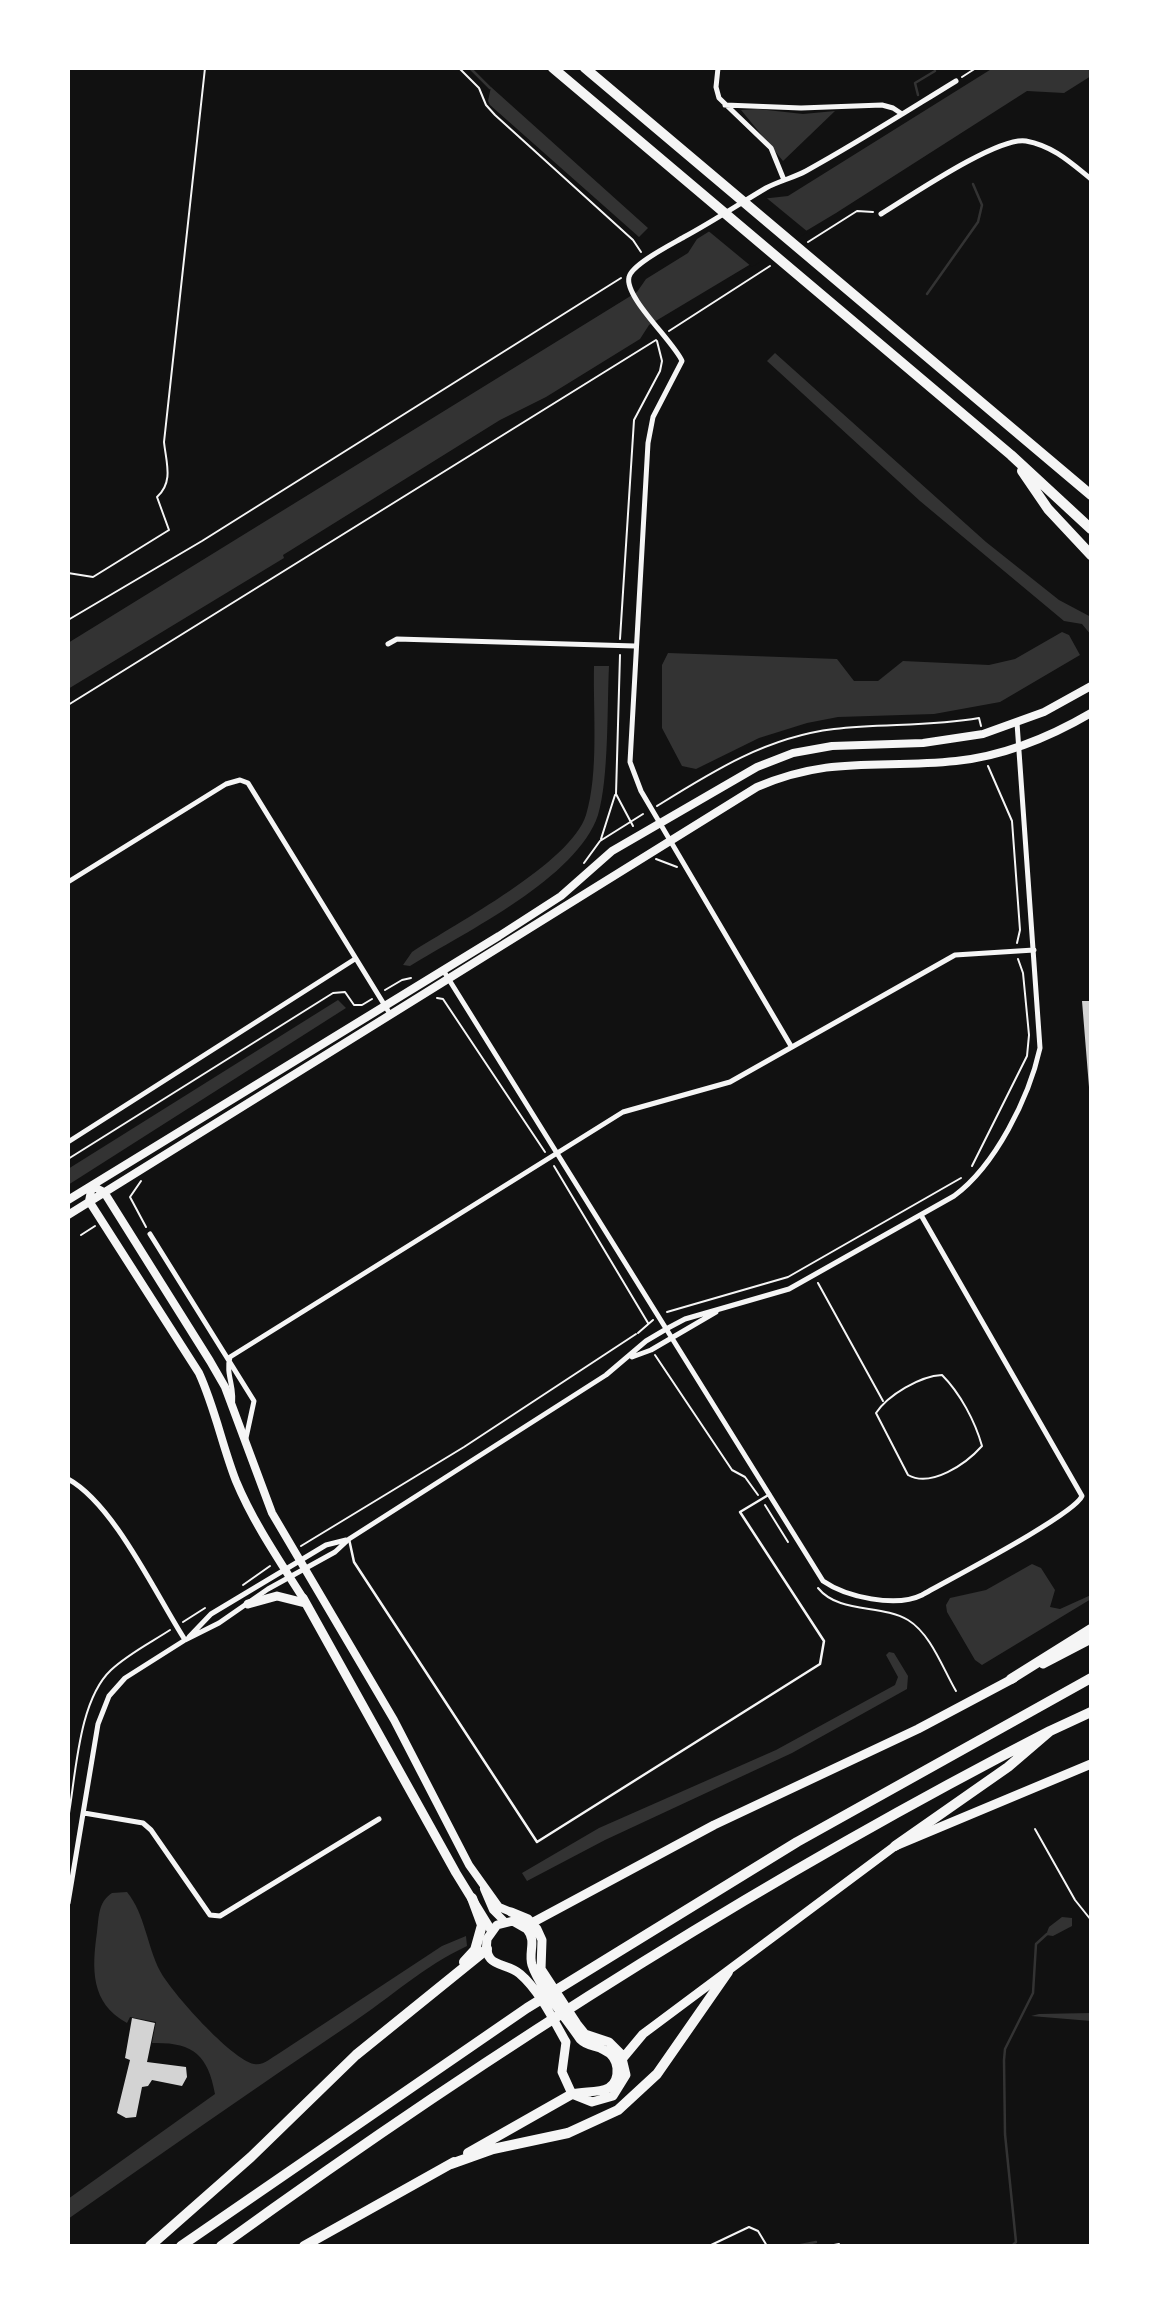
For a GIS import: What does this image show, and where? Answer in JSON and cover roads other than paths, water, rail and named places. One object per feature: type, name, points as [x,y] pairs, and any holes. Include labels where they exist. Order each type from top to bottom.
[{"type":"highway","points":[[553,68],[714,207],[1011,454],[1091,529]]},
{"type":"highway","points":[[584,68],[813,263],[945,369],[1091,495]]},
{"type":"highway","points":[[1011,454],[1048,509],[1091,555]]},
{"type":"highway","points":[[150,2246],[251,2157],[356,2055],[486,1950],[491,1930],[304,1601],[277,1597],[248,1604]]},
{"type":"highway","points":[[1011,1679],[1091,1629]]},
{"type":"highway","points":[[491,1930],[505,1922],[528,1924],[714,1825],[918,1729],[1091,1639]]},
{"type":"highway","points":[[181,2246],[527,2008],[797,1842],[1091,1676]]},
{"type":"highway","points":[[221,2246],[421,2106],[600,1989],[812,1859],[1050,1731],[1091,1712]]},
{"type":"highway","points":[[623,2058],[643,2034],[895,1846],[1008,1768],[1050,1731]]},
{"type":"highway","points":[[895,1846],[1091,1764]]},
{"type":"highway","points":[[459,1970],[475,1950],[482,1925],[472,1898]]},
{"type":"highway","points":[[304,2246],[572,2094],[603,2091],[614,2083],[617,2069],[609,2053],[585,2044],[531,1962],[533,1939],[528,1924],[511,1912]]},
{"type":"highway","points":[[486,1950],[496,1964],[518,1972],[529,1984],[562,2035],[568,2047],[562,2077],[572,2094],[592,2102],[613,2096],[626,2075],[623,2058],[614,2046],[589,2036],[575,2026]]},
{"type":"highway","points":[[451,2164],[493,2149],[568,2133],[618,2110],[657,2074],[728,1972]]},
{"type":"main road","points":[[445,974],[561,896],[612,851],[726,782],[793,753],[832,746],[923,743],[983,734],[1044,712],[1091,686]]},
{"type":"main road","points":[[68,1215],[445,974],[757,787],[798,772],[836,764],[955,761],[987,756],[1058,733],[1091,713]]},
{"type":"main road","points":[[68,1199],[388,1010]]},
{"type":"main road","points":[[92,1186],[104,1192],[210,1361],[232,1408],[265,1499],[394,1720],[496,1913],[505,1922]]},
{"type":"main road","points":[[92,1186],[89,1202],[199,1373],[236,1480],[304,1601]]},
{"type":"main road","points":[[484,1889],[499,1907],[511,1912]]},
{"type":"street","points":[[718,68],[717,93],[725,105],[771,148],[784,180]]},
{"type":"street","points":[[790,1046],[634,779],[629,762],[648,443],[653,417],[682,361],[653,324],[628,281],[631,271],[646,260],[784,180],[803,173],[956,81]]},
{"type":"street","points":[[725,105],[801,108],[882,105],[902,114]]},
{"type":"street","points":[[881,214],[998,145],[1023,140],[1056,150],[1091,179]]},
{"type":"street","points":[[388,644],[397,639],[635,646]]},
{"type":"street","points":[[303,1564],[335,1552],[349,1539],[629,1358],[646,1341],[668,1328],[685,1319],[765,1297],[815,1277],[921,1216],[973,1182],[992,1155],[1030,1079],[1040,1048],[1017,723]]},
{"type":"street","points":[[68,882],[226,783],[240,780],[248,783],[388,1010]]},
{"type":"street","points":[[232,1408],[235,1393],[227,1370],[230,1357],[548,1156],[623,1112],[730,1082],[955,955],[1034,950]]},
{"type":"street","points":[[68,1142],[355,959]]},
{"type":"street","points":[[445,974],[558,1150],[823,1581],[840,1591],[903,1602],[922,1595],[1044,1525],[1078,1504],[1082,1496],[921,1216]]},
{"type":"street","points":[[150,1234],[230,1357],[254,1401],[244,1442]]},
{"type":"street","points":[[629,1358],[652,1350],[722,1309]]},
{"type":"street","points":[[68,1479],[90,1497],[111,1520],[185,1640]]},
{"type":"street","points":[[185,1640],[211,1614],[303,1564],[330,1543],[349,1539]]},
{"type":"street","points":[[68,1903],[98,1724],[109,1696],[125,1678],[248,1604],[287,1573]]},
{"type":"street","points":[[84,1813],[144,1824],[210,1915],[220,1916],[380,1819]]},
{"type":"lane","points":[[349,1539],[354,1562],[537,1842],[820,1664],[824,1641],[740,1512],[770,1494]]},
{"type":"waterway","points":[[470,68],[490,88]]},
{"type":"waterway","points":[[918,95],[915,83],[935,71]]},
{"type":"waterway","points":[[927,294],[978,222],[982,205],[973,184]]},
{"type":"waterway","points":[[971,2246],[1013,2245],[1016,2242],[1005,2134],[1005,2049],[1033,1993],[1036,1944],[1047,1934]]},
{"type":"waterway","points":[[796,2246],[816,2242]]}]
